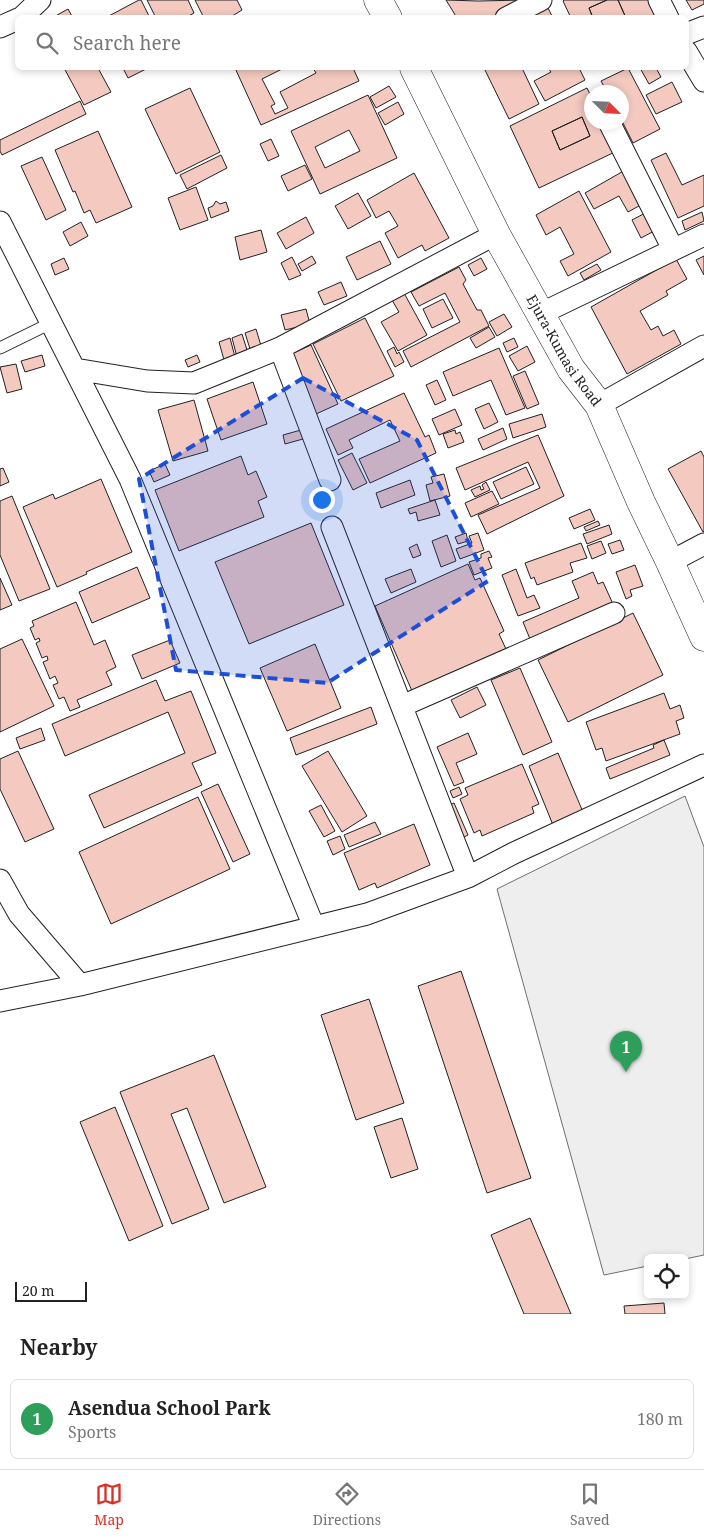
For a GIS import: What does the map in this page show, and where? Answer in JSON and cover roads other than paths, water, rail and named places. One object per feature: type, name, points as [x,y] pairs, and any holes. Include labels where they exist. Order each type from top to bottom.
[{"type":"main road","points":[[378,0],[386,15]]},
{"type":"main road","name":"Ejura-Kumasi Road","points":[[415,70],[496,234],[571,369],[599,405],[641,502],[704,637]]},
{"type":"street","points":[[24,15],[40,0]]},
{"type":"street","points":[[512,15],[541,0]]},
{"type":"street","points":[[659,0],[666,15]]},
{"type":"street","points":[[0,27],[15,21]]},
{"type":"street","points":[[689,33],[704,27]]},
{"type":"street","points":[[689,56],[704,81]]},
{"type":"street","points":[[613,130],[673,249]]},
{"type":"street","points":[[0,222],[130,479],[314,927]]},
{"type":"street","points":[[75,369],[147,381],[194,383],[280,348],[496,234]]},
{"type":"street","points":[[540,314],[704,234]]},
{"type":"street","points":[[599,405],[704,346]]},
{"type":"street","points":[[280,348],[330,480]]},
{"type":"street","points":[[332,528],[468,877]]},
{"type":"street","points":[[670,562],[704,544]]},
{"type":"street","points":[[402,706],[614,613]]},
{"type":"street","points":[[0,1001],[80,985],[367,914],[468,877],[514,853],[704,765]]},
{"type":"street","points":[[0,880],[19,914],[80,985]]},
{"type":"lane","points":[[0,348],[51,323]]},
{"type":"place","name":"Asendua School Park","points":[[626,1072]]}]
